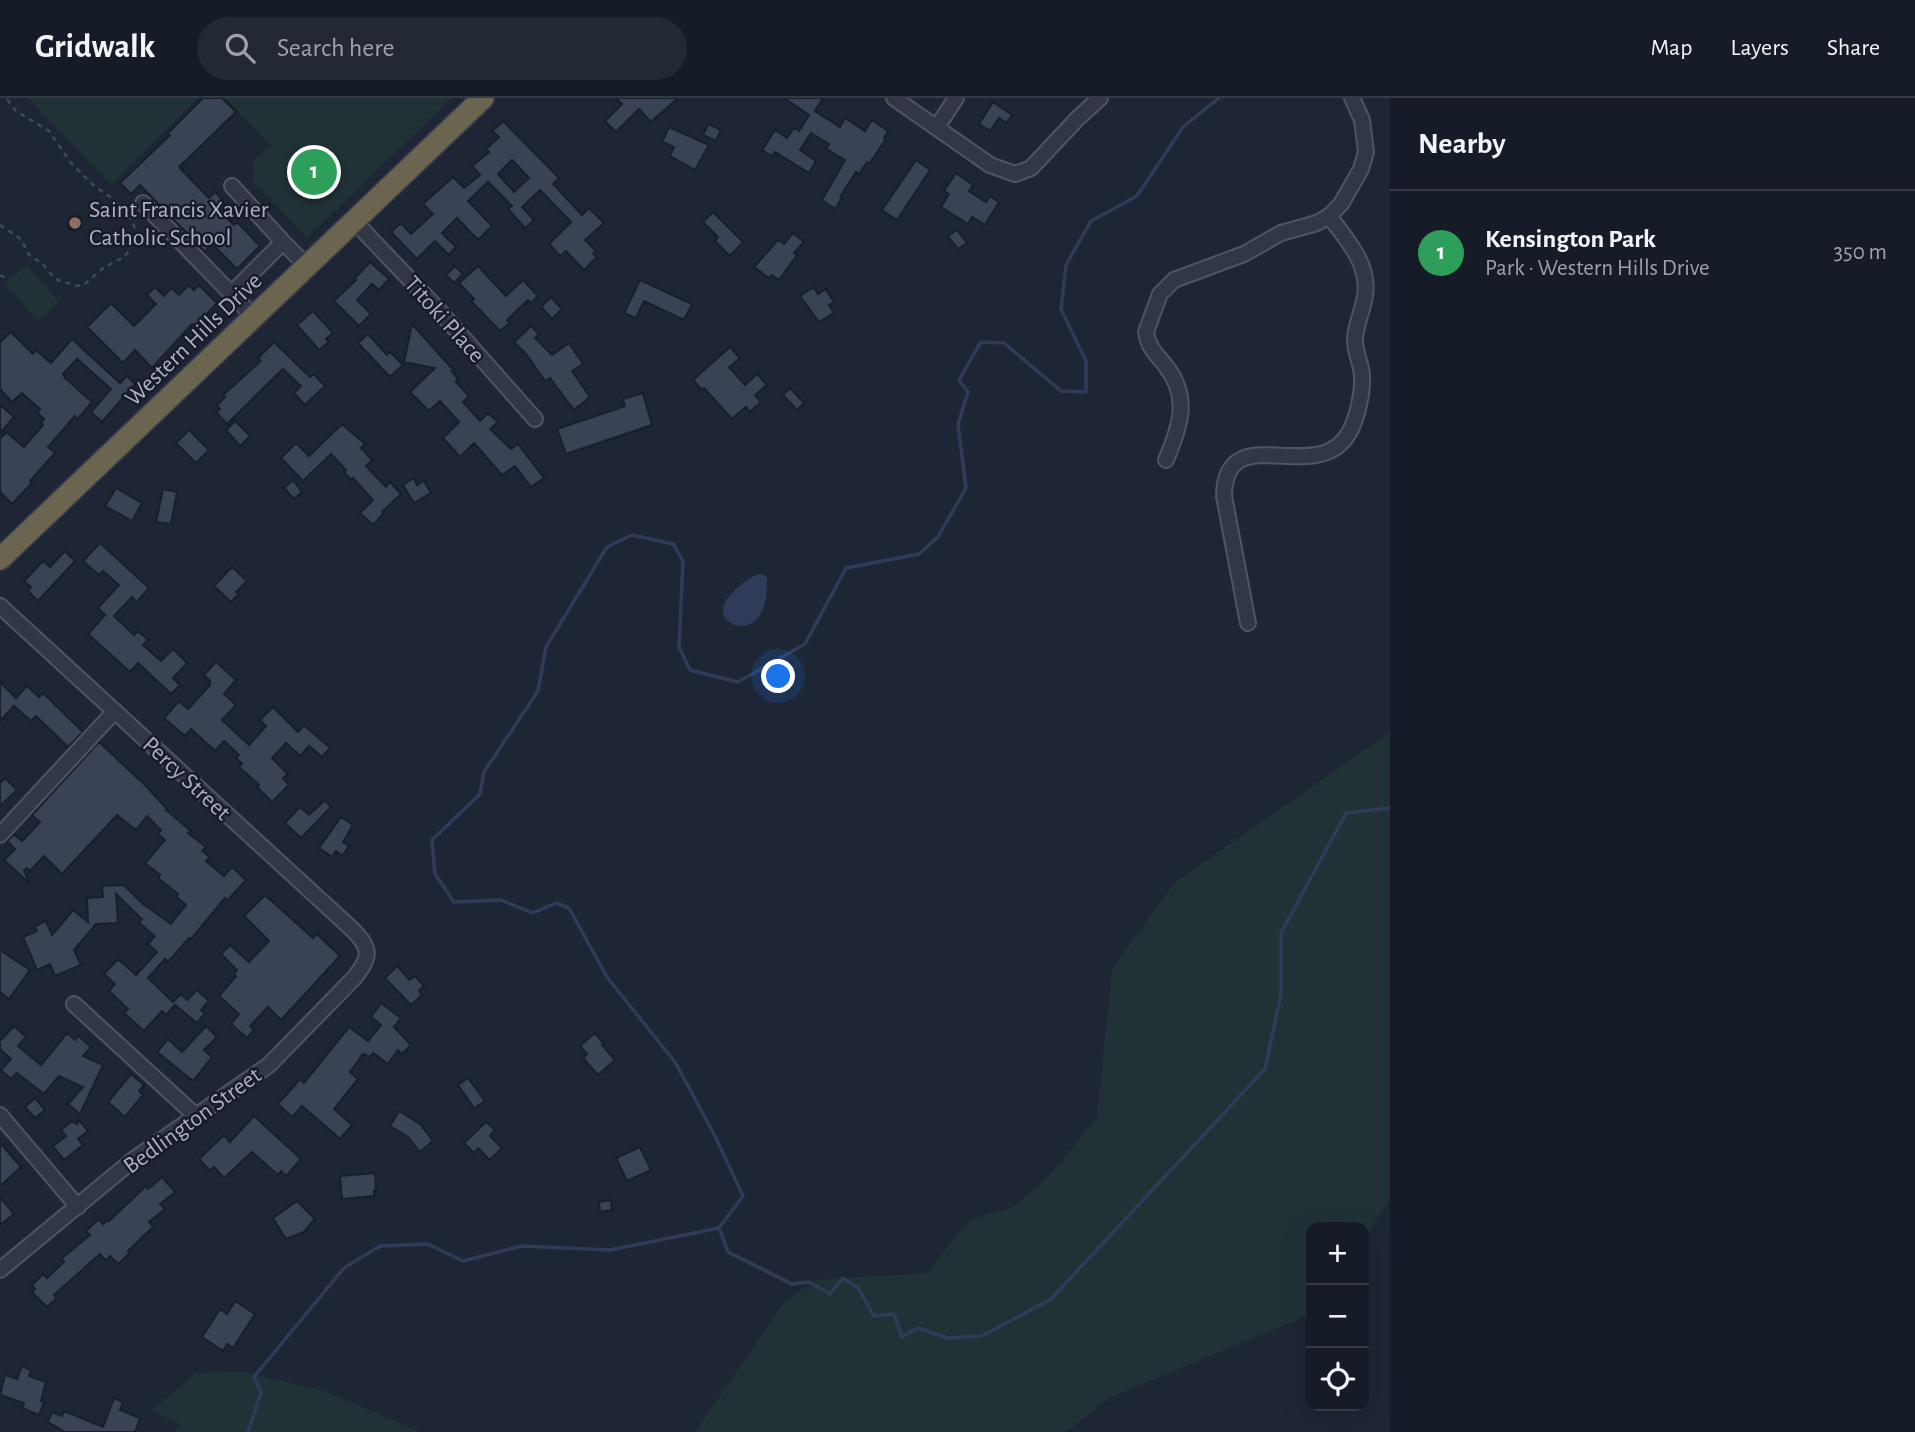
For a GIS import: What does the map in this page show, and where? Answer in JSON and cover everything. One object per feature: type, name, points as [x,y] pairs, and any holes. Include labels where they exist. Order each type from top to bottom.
[{"type":"highway","name":"Western Hills Drive","points":[[0,559],[483,98]]},
{"type":"street","points":[[894,98],[990,164],[1015,174],[1031,168],[1100,98]]},
{"type":"street","points":[[937,127],[956,98]]},
{"type":"street","points":[[1166,460],[1180,429],[1182,414],[1178,386],[1150,348],[1147,339],[1146,332],[1160,294],[1174,280],[1232,259],[1272,237],[1317,223],[1341,204],[1351,190],[1366,152],[1362,120],[1352,98]]},
{"type":"street","points":[[232,186],[307,266]]},
{"type":"street","points":[[144,203],[254,317]]},
{"type":"street","points":[[1248,623],[1224,496],[1224,481],[1231,468],[1241,459],[1252,455],[1317,456],[1332,450],[1345,438],[1354,423],[1359,400],[1362,374],[1355,347],[1355,335],[1366,295],[1365,276],[1363,264],[1329,216]]},
{"type":"street","name":"Titoki Place","points":[[354,221],[435,306],[534,419]]},
{"type":"street","points":[[231,294],[283,242]]},
{"type":"street","name":"Percy Street","points":[[0,606],[353,930],[366,945],[368,954]]},
{"type":"street","points":[[0,835],[115,711]]},
{"type":"street","name":"Bedlington Street","points":[[0,1270],[133,1160],[276,1058],[355,977],[368,954]]},
{"type":"street","points":[[74,1004],[196,1115]]},
{"type":"street","points":[[0,1115],[78,1207]]},
{"type":"path","points":[[0,225],[21,239],[29,255],[43,264],[55,279],[77,286],[85,284],[103,268],[124,257],[131,248],[136,232],[132,220],[122,208],[71,163],[49,131],[16,111],[6,98]]},
{"type":"path","points":[[0,275],[9,280]]},
{"type":"shaded area","points":[[28,98],[198,98],[111,185]]},
{"type":"shaded area","points":[[225,98],[452,98],[307,238],[253,182],[253,161],[270,145]]},
{"type":"shaded area","points":[[27,265],[59,302],[37,321],[5,283]]},
{"type":"shaded area","points":[[1390,732],[1390,1199],[1369,1232],[1369,1222],[1306,1222],[1306,1316],[1111,1397],[1066,1432],[695,1432],[785,1301],[816,1280],[927,1273],[969,1220],[1013,1207],[1050,1175],[1097,1117],[1112,969],[1174,883]]},
{"type":"shaded area","points":[[245,1372],[325,1391],[420,1432],[175,1432],[181,1425],[152,1410],[196,1373]]},
{"type":"water","points":[[761,574],[767,577],[767,586],[760,615],[745,625],[730,623],[723,611],[725,602],[746,581]]},
{"type":"building","points":[[203,98],[222,98],[236,112],[179,167],[209,198],[215,192],[223,200],[216,207],[234,225],[237,222],[260,246],[237,269],[212,244],[205,252],[140,185],[131,194],[120,183],[170,135],[168,133]]},
{"type":"building","points":[[616,98],[678,98],[651,122],[639,109],[616,132],[605,121],[622,104]]},
{"type":"building","points":[[784,98],[823,98],[815,111],[840,127],[845,118],[865,131],[872,120],[888,131],[884,138],[886,139],[869,164],[867,162],[859,174],[856,172],[835,209],[822,200],[845,160],[826,149],[829,144],[811,133],[800,150],[816,161],[809,173],[775,152],[772,156],[762,150],[775,130],[787,138],[794,128],[799,131],[809,115]]},
{"type":"building","points":[[993,102],[1012,115],[1006,123],[999,118],[990,131],[979,124]]},
{"type":"building","points":[[503,121],[559,178],[553,184],[582,215],[589,208],[604,223],[585,240],[596,251],[593,254],[597,257],[584,270],[566,251],[560,256],[549,244],[571,222],[540,190],[522,207],[534,220],[525,228],[508,209],[512,206],[488,182],[468,201],[492,226],[478,240],[457,218],[442,233],[456,247],[449,255],[435,241],[417,259],[391,232],[401,223],[411,234],[433,214],[423,204],[453,177],[464,188],[480,175],[472,166],[489,152],[486,149],[499,137],[492,131]],"holes":[[[512,160],[529,178],[514,192],[498,174]]]},
{"type":"building","points":[[708,124],[721,130],[716,141],[703,135]]},
{"type":"building","points":[[669,127],[709,145],[695,170],[670,156],[674,147],[662,142]]},
{"type":"building","points":[[916,160],[930,170],[897,220],[882,210]]},
{"type":"building","points":[[956,173],[973,185],[969,191],[986,202],[990,196],[999,202],[985,225],[972,217],[968,224],[941,207],[949,194],[944,191]]},
{"type":"building","points":[[713,212],[743,242],[730,256],[715,241],[718,237],[703,222]]},
{"type":"building","points":[[957,230],[967,243],[958,249],[948,236]]},
{"type":"building","points":[[793,233],[804,242],[794,253],[797,255],[779,280],[772,275],[769,278],[754,267],[778,240],[784,244]]},
{"type":"building","points":[[370,262],[389,279],[379,290],[372,284],[357,300],[371,314],[359,326],[334,301]]},
{"type":"building","points":[[455,266],[463,274],[454,283],[446,275]]},
{"type":"building","points":[[478,266],[506,296],[523,280],[538,296],[531,303],[528,300],[507,320],[510,323],[500,331],[471,301],[474,299],[459,283]]},
{"type":"building","points":[[640,280],[692,304],[684,320],[644,301],[636,318],[624,313]]},
{"type":"building","points":[[189,285],[194,290],[199,285],[217,303],[195,327],[192,324],[152,368],[135,350],[123,363],[87,327],[111,303],[134,326],[156,304],[147,295],[155,287],[164,296],[171,288],[179,295]]},
{"type":"building","points":[[814,287],[818,294],[826,289],[834,302],[829,305],[834,313],[819,322],[800,296]]},
{"type":"building","points":[[551,297],[562,309],[552,319],[541,307]]},
{"type":"building","points":[[313,311],[333,333],[326,339],[329,342],[319,350],[297,325]]},
{"type":"building","points":[[412,324],[456,373],[452,372],[458,379],[456,382],[469,396],[463,402],[480,421],[488,413],[498,422],[490,429],[511,449],[518,444],[544,478],[531,487],[515,466],[502,475],[474,443],[460,457],[443,438],[459,422],[440,401],[429,411],[410,392],[435,368],[404,362]]},
{"type":"building","points":[[531,326],[539,334],[535,338],[552,355],[569,343],[583,364],[572,371],[590,397],[574,410],[550,378],[545,381],[514,342]]},
{"type":"building","points":[[11,332],[33,354],[36,350],[51,363],[72,339],[120,383],[127,376],[135,384],[102,422],[91,412],[111,389],[77,359],[63,374],[92,402],[78,419],[75,416],[48,447],[55,453],[12,504],[0,492],[0,439],[6,432],[24,447],[43,425],[41,423],[44,419],[37,412],[40,409],[22,393],[12,402],[0,389],[0,342]]},
{"type":"building","points":[[368,334],[387,355],[390,352],[403,365],[390,377],[358,343]]},
{"type":"building","points":[[274,342],[310,377],[314,374],[325,386],[305,405],[294,393],[301,386],[283,369],[227,424],[216,412],[220,409],[217,405],[225,397],[223,395],[261,361],[258,358]]},
{"type":"building","points":[[730,347],[740,358],[729,367],[745,385],[757,374],[767,385],[755,395],[761,402],[750,412],[746,407],[732,419],[704,388],[702,390],[693,380]]},
{"type":"building","points":[[790,388],[804,403],[797,410],[783,395]]},
{"type":"building","points":[[643,393],[652,425],[566,454],[557,429],[625,406],[623,399]]},
{"type":"building","points":[[0,405],[14,417],[0,433]]},
{"type":"building","points":[[235,421],[250,436],[240,446],[226,430]]},
{"type":"building","points":[[342,424],[365,444],[361,448],[372,460],[366,466],[386,487],[390,482],[401,494],[373,525],[360,513],[373,500],[353,478],[351,480],[344,472],[346,470],[331,454],[303,481],[281,458],[296,443],[309,456]]},
{"type":"building","points":[[189,430],[209,450],[196,463],[176,443]]},
{"type":"building","points":[[414,478],[417,485],[424,481],[431,493],[414,503],[403,485]]},
{"type":"building","points":[[293,480],[302,492],[294,499],[284,488]]},
{"type":"building","points":[[116,488],[142,503],[132,521],[105,506]]},
{"type":"building","points":[[163,489],[177,492],[171,524],[156,522]]},
{"type":"building","points":[[100,543],[149,588],[137,602],[132,597],[114,616],[134,635],[138,631],[148,640],[143,645],[161,661],[173,649],[187,663],[173,678],[180,685],[171,694],[138,663],[130,672],[88,634],[105,615],[98,608],[119,585],[103,571],[99,575],[83,561]]},
{"type":"building","points":[[65,551],[75,561],[38,601],[28,591],[31,587],[24,581],[43,561],[50,567]]},
{"type":"building","points":[[232,567],[247,581],[231,602],[214,586]]},
{"type":"building","points":[[216,662],[236,680],[224,694],[236,705],[222,720],[249,745],[266,726],[260,720],[273,707],[298,732],[304,725],[330,748],[322,757],[309,746],[300,756],[286,743],[272,758],[288,774],[283,778],[289,785],[272,802],[257,787],[259,785],[239,767],[242,764],[236,758],[239,755],[224,741],[215,751],[191,729],[185,736],[164,718],[179,701],[188,709],[210,685],[204,675]]},
{"type":"building","points":[[0,682],[16,698],[27,686],[39,697],[43,693],[83,732],[68,747],[36,716],[31,721],[14,706],[0,721]]},
{"type":"building","points":[[99,742],[145,785],[166,810],[191,831],[188,833],[206,847],[202,851],[210,857],[206,861],[224,876],[232,867],[246,880],[227,901],[225,898],[168,962],[165,959],[148,978],[173,1002],[181,994],[187,1000],[197,990],[209,1001],[201,1010],[205,1013],[197,1023],[175,1005],[166,1015],[162,1011],[144,1031],[124,1013],[128,1009],[109,991],[115,984],[104,974],[118,959],[136,975],[157,952],[148,944],[155,936],[139,923],[142,919],[116,894],[118,923],[96,924],[74,950],[81,965],[55,976],[50,964],[37,970],[23,937],[37,931],[35,926],[46,921],[52,935],[73,910],[88,922],[87,898],[103,897],[102,886],[124,885],[143,904],[171,924],[186,905],[176,897],[178,894],[158,878],[160,875],[145,863],[165,840],[158,834],[161,830],[147,816],[136,830],[117,815],[62,874],[44,856],[30,871],[27,868],[24,870],[30,884],[4,860],[15,849],[7,841],[14,834],[22,841],[40,822],[32,815]]},
{"type":"building","points":[[5,778],[17,790],[0,806],[0,783]]},
{"type":"building","points":[[325,800],[331,807],[301,838],[285,823],[300,807],[309,815]]},
{"type":"building","points":[[341,817],[353,825],[343,842],[349,846],[342,856],[336,851],[332,857],[319,848]]},
{"type":"building","points":[[265,895],[313,938],[317,934],[340,956],[281,1020],[268,1007],[250,1026],[254,1029],[247,1038],[231,1024],[239,1014],[219,996],[236,976],[234,974],[237,970],[221,954],[230,945],[249,962],[269,941],[244,916]]},
{"type":"building","points":[[0,950],[30,970],[9,999],[0,992]]},
{"type":"building","points":[[397,966],[410,980],[415,976],[424,986],[419,991],[422,995],[411,1005],[385,978]]},
{"type":"building","points":[[381,1003],[401,1018],[394,1027],[411,1045],[402,1054],[398,1050],[388,1064],[373,1053],[370,1057],[363,1054],[350,1072],[358,1079],[334,1109],[352,1125],[340,1139],[302,1106],[292,1117],[278,1104],[300,1079],[304,1083],[349,1027],[368,1041],[381,1025],[371,1017]]},
{"type":"building","points":[[14,1026],[26,1037],[18,1046],[41,1065],[67,1033],[75,1040],[78,1036],[91,1047],[83,1056],[103,1065],[80,1114],[68,1104],[83,1087],[59,1076],[44,1094],[17,1073],[11,1079],[1,1070],[11,1059],[0,1049],[0,1041]]},
{"type":"building","points":[[206,1026],[217,1037],[204,1050],[212,1057],[193,1081],[157,1052],[168,1039],[182,1052]]},
{"type":"building","points":[[595,1033],[615,1060],[598,1075],[583,1058],[587,1054],[580,1046]]},
{"type":"building","points":[[131,1074],[144,1085],[139,1091],[143,1095],[125,1117],[108,1102]]},
{"type":"building","points":[[468,1078],[485,1101],[474,1108],[458,1085]]},
{"type":"building","points":[[35,1098],[45,1110],[35,1118],[25,1107]]},
{"type":"building","points":[[399,1111],[420,1124],[433,1141],[420,1152],[408,1137],[390,1126]]},
{"type":"building","points":[[254,1116],[301,1159],[286,1176],[281,1171],[278,1175],[252,1152],[224,1178],[214,1167],[210,1171],[199,1159],[224,1135],[230,1142]]},
{"type":"building","points":[[79,1120],[88,1131],[78,1139],[83,1145],[64,1160],[53,1146],[66,1136],[61,1130],[72,1121],[77,1124]]},
{"type":"building","points":[[486,1122],[495,1130],[490,1136],[502,1148],[490,1160],[478,1148],[474,1153],[464,1143]]},
{"type":"building","points":[[0,1143],[21,1167],[0,1186]]},
{"type":"building","points":[[640,1147],[651,1170],[627,1181],[616,1158]]},
{"type":"building","points":[[375,1173],[374,1196],[342,1199],[340,1176]]},
{"type":"building","points":[[162,1177],[175,1192],[160,1204],[165,1209],[149,1222],[153,1227],[118,1264],[110,1256],[106,1261],[100,1254],[54,1295],[57,1298],[47,1307],[32,1292],[35,1289],[32,1285],[43,1274],[47,1278],[64,1262],[61,1259],[90,1235],[86,1231],[99,1219],[103,1224],[109,1221],[146,1186],[148,1189]]},
{"type":"building","points":[[0,1197],[14,1214],[0,1225]]},
{"type":"building","points":[[611,1200],[612,1210],[600,1212],[599,1202]]},
{"type":"building","points":[[297,1201],[315,1219],[304,1232],[286,1239],[273,1218]]},
{"type":"building","points":[[235,1301],[255,1314],[233,1348],[227,1344],[223,1351],[202,1337],[220,1309],[227,1314]]},
{"type":"building","points":[[22,1366],[31,1370],[29,1376],[46,1382],[41,1401],[44,1402],[39,1415],[22,1408],[24,1403],[0,1395],[5,1375],[17,1379]]},
{"type":"building","points":[[114,1398],[123,1402],[120,1410],[140,1418],[135,1432],[65,1432],[48,1422],[52,1412],[62,1416],[64,1411],[103,1427]]},
{"type":"waterway","points":[[248,1432],[261,1392],[254,1377],[344,1268],[380,1246],[428,1244],[463,1261],[522,1246],[610,1250],[719,1228],[743,1196],[715,1136],[675,1062],[607,977],[569,908],[556,903],[533,913],[501,900],[454,902],[435,874],[432,840],[480,794],[484,772],[538,691],[546,647],[607,547],[632,535],[673,544],[683,561],[679,647],[690,670],[738,682],[805,644],[846,568],[919,554],[938,537],[966,488],[958,424],[968,392],[959,380],[981,342],[1004,343],[1061,391],[1086,392],[1086,361],[1061,309],[1066,265],[1091,221],[1137,196],[1183,127],[1219,98]]},
{"type":"waterway","points":[[719,1228],[728,1252],[792,1284],[809,1282],[830,1294],[843,1278],[858,1288],[874,1316],[894,1314],[902,1337],[918,1328],[948,1338],[982,1336],[1051,1299],[1265,1069],[1281,994],[1281,933],[1346,813],[1390,808]]},
{"type":"place","name":"Kensington Park","points":[[314,172]]},
{"type":"place","name":"Saint Francis Xavier Catholic School","points":[[75,223]]}]
